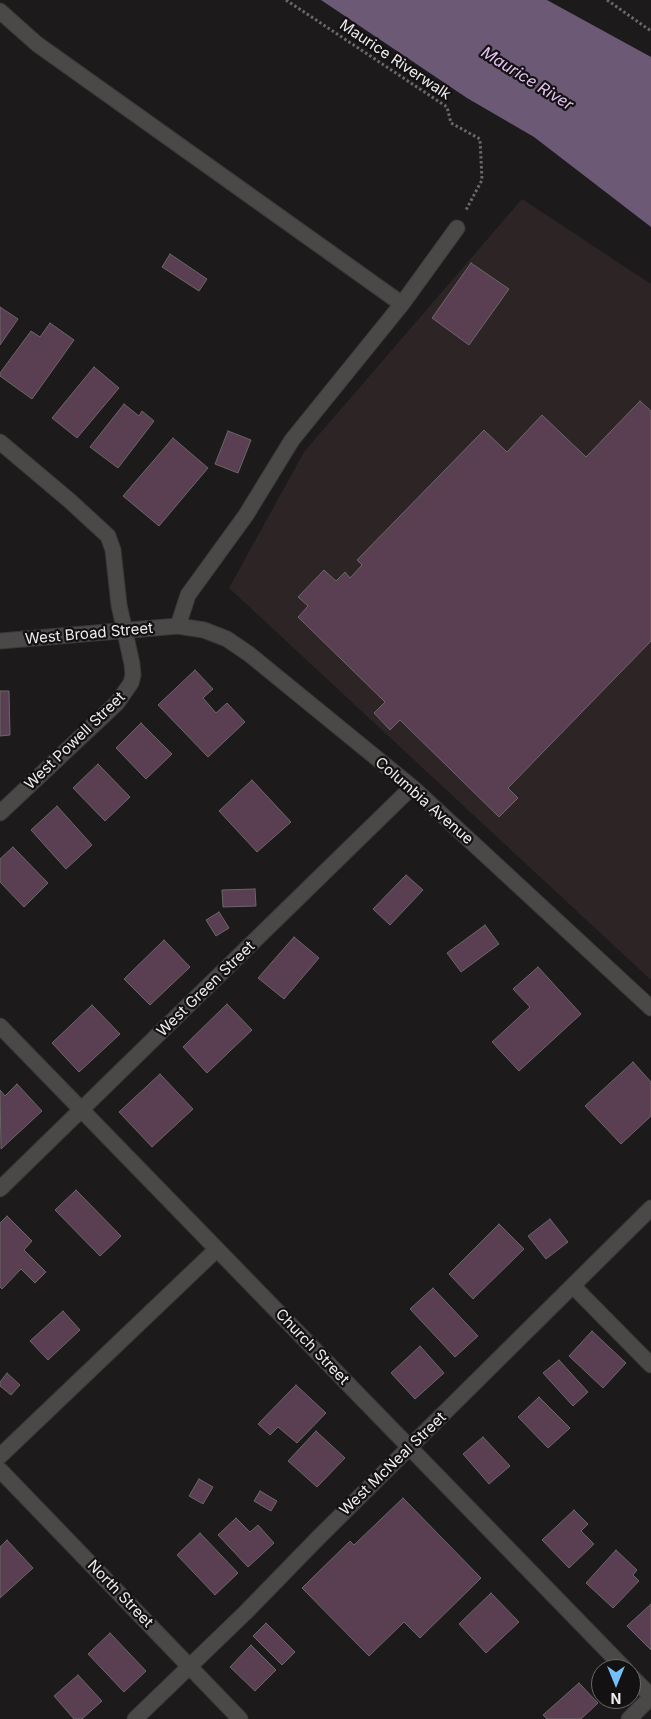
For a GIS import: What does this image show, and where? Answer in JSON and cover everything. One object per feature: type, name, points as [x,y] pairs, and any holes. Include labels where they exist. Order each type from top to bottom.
[{"type":"street","points":[[0,11],[37,44],[402,304]]},
{"type":"street","points":[[178,626],[188,595],[246,515],[292,440],[402,304],[456,228]]},
{"type":"street","points":[[0,442],[70,500],[108,536],[113,550],[118,605],[125,631]]},
{"type":"street","name":"West Broad Street","points":[[0,641],[178,626]]},
{"type":"street","name":"Columbia Avenue","points":[[178,626],[204,630],[227,639],[249,654],[412,788],[651,1008]]},
{"type":"street","name":"West Powell Street","points":[[0,813],[117,703],[128,690],[132,683],[133,675],[125,631]]},
{"type":"street","name":"West Green Street","points":[[0,1189],[412,788]]},
{"type":"street","name":"Church Street","points":[[0,1026],[614,1659]]},
{"type":"street","name":"West McNeal Street","points":[[135,1719],[246,1612],[318,1537],[651,1208]]},
{"type":"street","points":[[0,1456],[217,1249]]},
{"type":"street","points":[[573,1286],[651,1365]]},
{"type":"street","name":"North Street","points":[[0,1470],[240,1719]]},
{"type":"street","points":[[629,1719],[651,1697],[641,1686]]},
{"type":"path","name":"Maurice Riverwalk","points":[[286,0],[447,106],[451,123],[480,140],[482,180],[456,228]]},
{"type":"path","points":[[607,0],[651,31]]},
{"type":"shaded area","points":[[522,199],[651,284],[651,980],[229,588],[304,452]]},
{"type":"water","name":"Maurice River","points":[[321,0],[547,0],[651,57],[651,227],[534,137],[467,98]]},
{"type":"building","points":[[170,254],[207,279],[199,291],[162,267]]},
{"type":"building","points":[[471,263],[509,289],[469,345],[432,318]]},
{"type":"building","points":[[0,307],[18,319],[0,345]]},
{"type":"building","points":[[50,323],[74,340],[32,399],[0,376],[0,373],[31,331],[40,337]]},
{"type":"building","points":[[94,367],[119,388],[77,438],[52,418]]},
{"type":"building","points":[[640,401],[651,411],[651,641],[508,788],[518,798],[499,817],[400,720],[390,730],[374,713],[385,702],[298,617],[308,606],[298,597],[324,570],[336,581],[345,572],[350,578],[362,565],[357,560],[484,430],[507,452],[542,415],[586,457]]},
{"type":"building","points":[[124,404],[139,416],[142,411],[154,421],[118,468],[90,447]]},
{"type":"building","points":[[228,431],[251,440],[238,473],[215,464]]},
{"type":"building","points":[[173,438],[208,468],[159,526],[123,496]]},
{"type":"building","points":[[195,670],[213,689],[203,698],[216,713],[227,703],[245,722],[208,757],[158,705]]},
{"type":"building","points":[[0,691],[9,691],[10,735],[0,736]]},
{"type":"building","points":[[141,723],[172,754],[146,779],[116,748]]},
{"type":"building","points":[[98,764],[130,797],[105,821],[73,788]]},
{"type":"building","points":[[252,780],[291,822],[257,852],[219,811]]},
{"type":"building","points":[[57,806],[92,845],[66,869],[31,830]]},
{"type":"building","points":[[13,847],[48,883],[24,907],[0,882],[0,859]]},
{"type":"building","points":[[406,875],[423,890],[390,925],[373,909]]},
{"type":"building","points":[[255,889],[256,906],[223,907],[222,890]]},
{"type":"building","points":[[219,912],[229,928],[216,936],[206,920]]},
{"type":"building","points":[[485,925],[499,944],[461,972],[447,953]]},
{"type":"building","points":[[294,937],[319,958],[284,999],[258,978]]},
{"type":"building","points":[[164,940],[190,967],[150,1005],[124,979]]},
{"type":"building","points":[[538,967],[581,1014],[519,1071],[492,1042],[530,1007],[513,989]]},
{"type":"building","points":[[227,1004],[252,1030],[207,1073],[183,1047]]},
{"type":"building","points":[[92,1005],[120,1034],[79,1072],[52,1043]]},
{"type":"building","points":[[633,1062],[651,1082],[651,1116],[621,1144],[585,1106]]},
{"type":"building","points":[[160,1074],[193,1109],[152,1147],[119,1112]]},
{"type":"building","points":[[17,1084],[42,1111],[1,1149],[0,1090],[5,1096]]},
{"type":"building","points":[[76,1190],[121,1236],[100,1256],[55,1210]]},
{"type":"building","points":[[7,1216],[32,1241],[24,1250],[46,1272],[35,1283],[21,1269],[2,1289],[0,1287],[0,1223]]},
{"type":"building","points":[[550,1219],[568,1242],[546,1259],[528,1236]]},
{"type":"building","points":[[499,1224],[524,1249],[473,1299],[449,1274]]},
{"type":"building","points":[[433,1288],[478,1336],[455,1357],[410,1309]]},
{"type":"building","points":[[63,1311],[80,1330],[48,1360],[30,1341]]},
{"type":"building","points":[[592,1331],[626,1363],[603,1388],[569,1356]]},
{"type":"building","points":[[420,1346],[444,1373],[415,1399],[391,1373]]},
{"type":"building","points":[[559,1360],[588,1392],[573,1406],[543,1373]]},
{"type":"building","points":[[7,1373],[20,1385],[11,1395],[0,1386],[0,1382]]},
{"type":"building","points":[[296,1385],[326,1413],[297,1443],[278,1427],[270,1435],[258,1424]]},
{"type":"building","points":[[539,1397],[570,1428],[548,1448],[518,1417]]},
{"type":"building","points":[[316,1431],[345,1458],[317,1487],[288,1461]]},
{"type":"building","points":[[483,1437],[510,1466],[489,1484],[463,1454]]},
{"type":"building","points":[[199,1479],[213,1487],[203,1504],[189,1496]]},
{"type":"building","points":[[260,1491],[277,1501],[271,1511],[254,1501]]},
{"type":"building","points":[[403,1498],[481,1578],[420,1638],[404,1622],[369,1656],[302,1588],[350,1541],[354,1545]]},
{"type":"building","points":[[574,1510],[588,1524],[581,1531],[594,1544],[569,1568],[542,1540]]},
{"type":"building","points":[[236,1518],[250,1532],[258,1525],[274,1543],[248,1567],[218,1535]]},
{"type":"building","points":[[200,1533],[238,1573],[215,1595],[177,1555]]},
{"type":"building","points":[[7,1540],[33,1568],[0,1598],[0,1547]]},
{"type":"building","points":[[616,1550],[637,1570],[633,1575],[639,1581],[613,1608],[586,1583]]},
{"type":"building","points":[[491,1593],[519,1622],[486,1653],[459,1624]]},
{"type":"building","points":[[651,1604],[651,1650],[627,1626]]},
{"type":"building","points":[[266,1623],[295,1652],[282,1665],[253,1636]]},
{"type":"building","points":[[110,1633],[146,1671],[124,1692],[88,1654]]},
{"type":"building","points":[[251,1645],[276,1670],[255,1691],[230,1667]]},
{"type":"building","points":[[78,1675],[102,1701],[82,1719],[74,1719],[54,1696]]},
{"type":"building","points":[[579,1683],[591,1696],[592,1709],[581,1719],[547,1719],[543,1715]]}]
